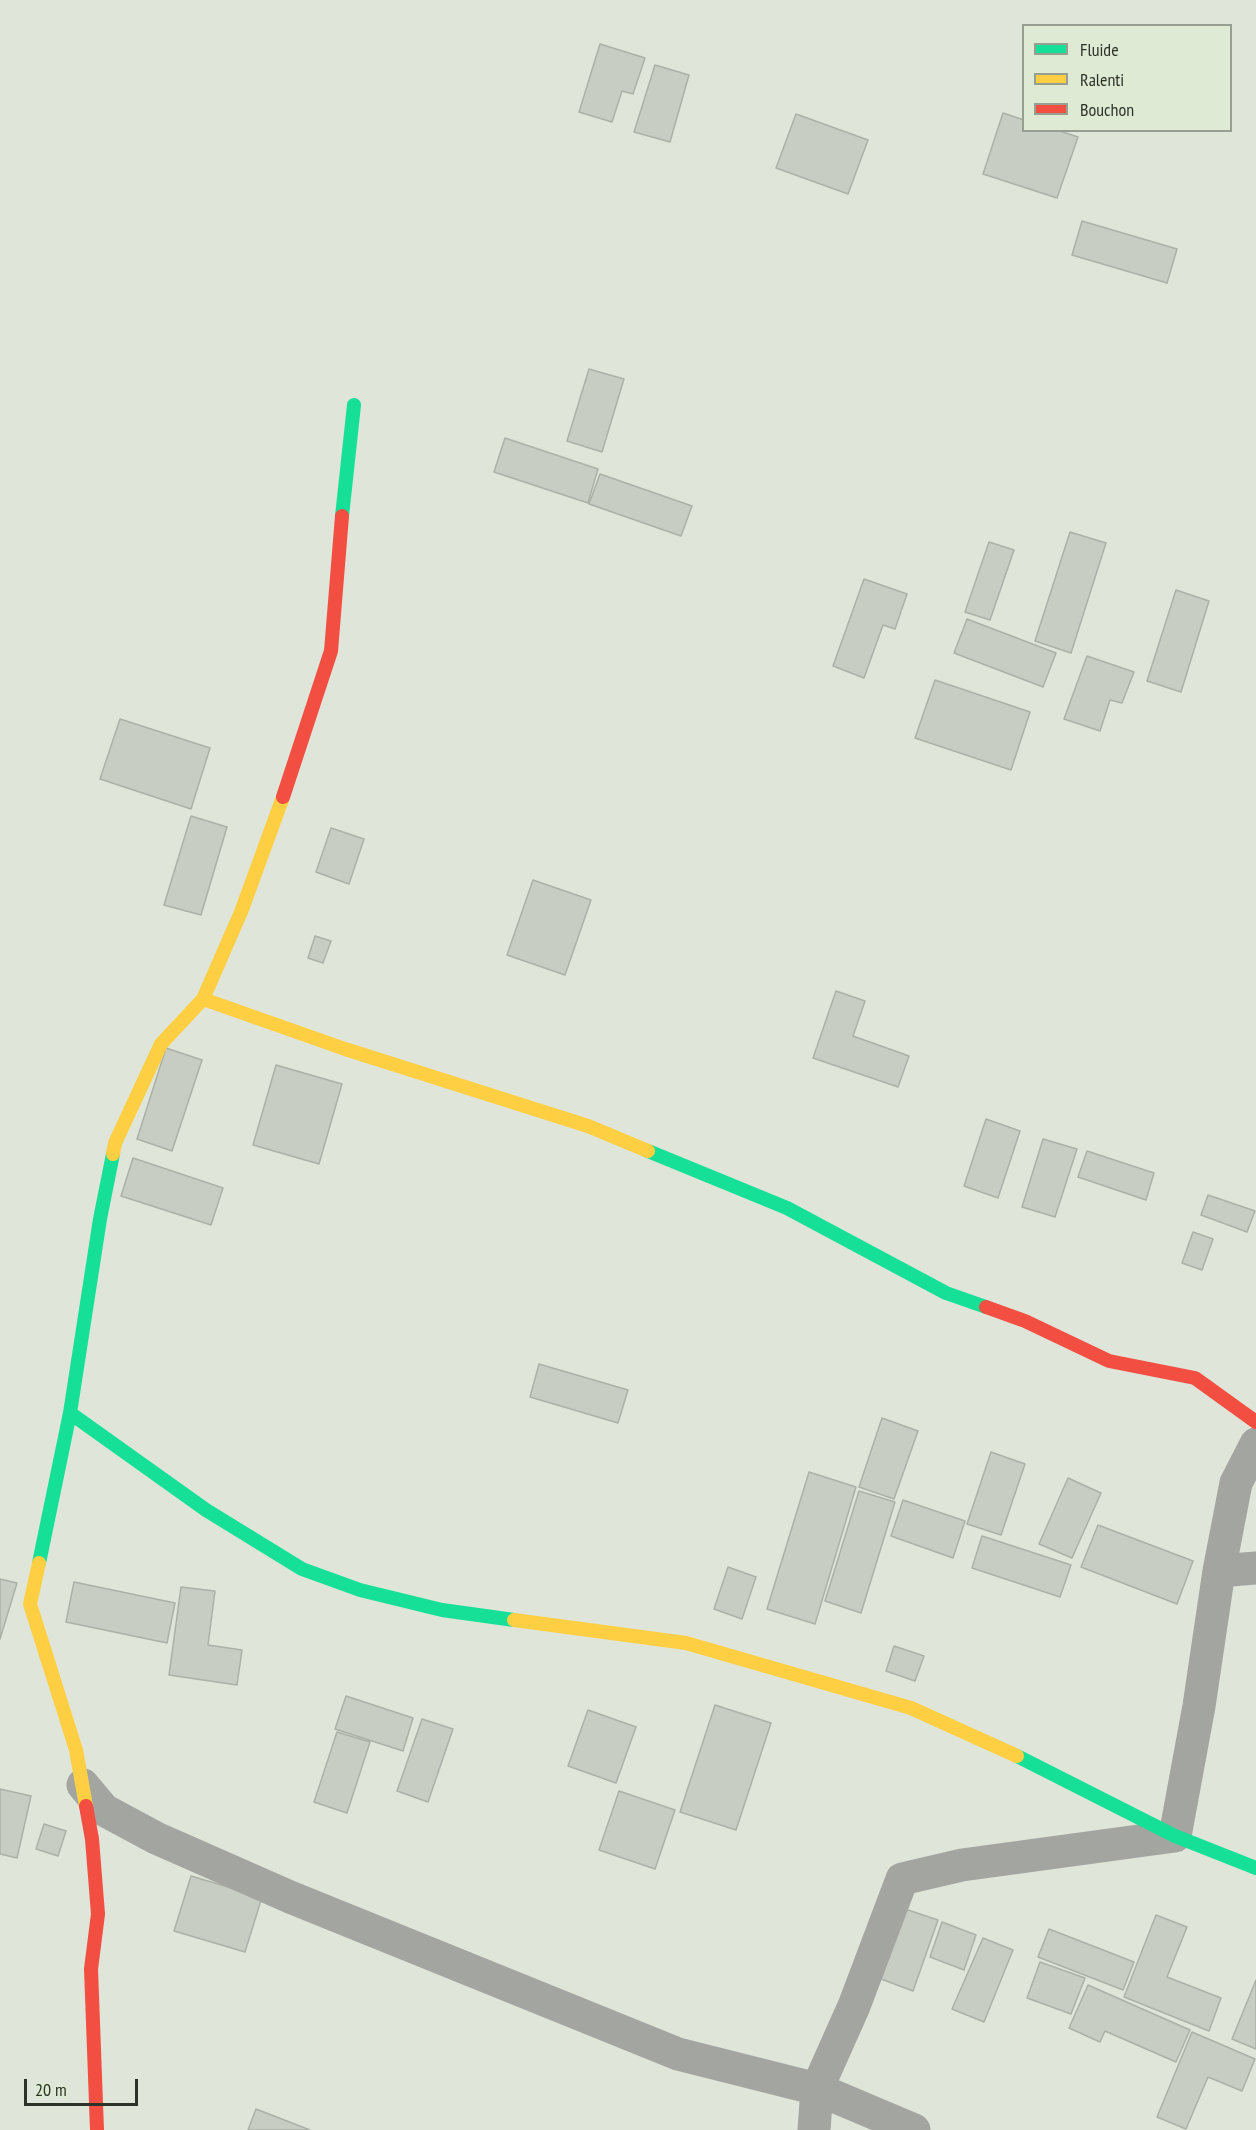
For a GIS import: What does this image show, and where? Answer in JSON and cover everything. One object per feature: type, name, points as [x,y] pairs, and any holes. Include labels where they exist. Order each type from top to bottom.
[{"type":"street","points":[[97,2130],[91,1969],[98,1914],[92,1839],[76,1750],[30,1604],[70,1413],[98,1230],[115,1143],[161,1044],[203,999],[241,912],[276,820],[330,651],[339,540],[354,405]]},
{"type":"street","points":[[203,999],[345,1049],[588,1126],[787,1208],[946,1293],[1025,1320],[1109,1361],[1195,1378],[1256,1422]]},
{"type":"street","points":[[70,1413],[206,1510],[302,1569],[360,1590],[442,1610],[686,1643],[911,1708],[1007,1751],[1175,1836],[1256,1868]]},
{"type":"street","points":[[1175,1836],[1236,1483],[1256,1444]]},
{"type":"street","points":[[1219,1571],[1256,1568]]},
{"type":"street","points":[[84,1785],[104,1810],[156,1838],[290,1898],[678,2054],[818,2089],[914,2130]]},
{"type":"street","points":[[814,2130],[818,2089],[854,2006],[902,1879],[962,1865],[1175,1836]]},
{"type":"building","points":[[600,44],[645,58],[633,94],[622,91],[612,122],[579,112]]},
{"type":"building","points":[[655,65],[689,75],[670,142],[634,132]]},
{"type":"building","points":[[1003,113],[1022,119],[1022,132],[1063,132],[1078,137],[1057,198],[983,174]]},
{"type":"building","points":[[796,114],[868,140],[848,194],[776,168]]},
{"type":"building","points":[[1082,221],[1177,249],[1167,283],[1072,255]]},
{"type":"building","points":[[589,369],[624,379],[602,452],[567,441]]},
{"type":"building","points":[[505,438],[598,469],[588,503],[494,472]]},
{"type":"building","points":[[600,474],[692,506],[681,536],[589,504]]},
{"type":"building","points":[[1070,532],[1106,543],[1071,653],[1035,641]]},
{"type":"building","points":[[989,542],[1014,550],[990,620],[965,612]]},
{"type":"building","points":[[864,579],[907,594],[895,629],[883,625],[864,678],[833,666]]},
{"type":"building","points":[[1176,590],[1209,601],[1181,692],[1147,681]]},
{"type":"building","points":[[967,619],[1056,653],[1043,687],[954,653]]},
{"type":"building","points":[[1087,656],[1134,672],[1122,703],[1110,700],[1100,731],[1064,719]]},
{"type":"building","points":[[935,680],[1030,712],[1011,770],[915,738]]},
{"type":"building","points":[[120,719],[210,748],[191,809],[100,779]]},
{"type":"building","points":[[191,816],[227,827],[201,915],[164,905]]},
{"type":"building","points":[[331,828],[364,839],[349,884],[316,872]]},
{"type":"building","points":[[533,880],[591,900],[565,975],[507,955]]},
{"type":"building","points":[[315,936],[331,941],[323,963],[308,958]]},
{"type":"building","points":[[836,991],[865,1001],[853,1036],[909,1056],[898,1087],[813,1058]]},
{"type":"building","points":[[166,1048],[202,1060],[172,1151],[137,1139]]},
{"type":"building","points":[[276,1065],[342,1084],[319,1164],[253,1145]]},
{"type":"building","points":[[986,1119],[1020,1131],[998,1198],[964,1186]]},
{"type":"building","points":[[1043,1139],[1077,1149],[1055,1217],[1022,1207]]},
{"type":"building","points":[[1087,1151],[1154,1173],[1146,1200],[1078,1177]]},
{"type":"building","points":[[133,1158],[223,1188],[211,1225],[121,1196]]},
{"type":"building","points":[[1208,1195],[1255,1211],[1247,1232],[1201,1215]]},
{"type":"building","points":[[1193,1232],[1213,1239],[1202,1270],[1182,1263]]},
{"type":"building","points":[[539,1364],[628,1390],[618,1423],[530,1397]]},
{"type":"building","points":[[882,1418],[918,1431],[894,1499],[859,1487]]},
{"type":"building","points":[[991,1452],[1025,1464],[1001,1535],[967,1524]]},
{"type":"building","points":[[809,1472],[856,1487],[815,1624],[767,1609]]},
{"type":"building","points":[[1068,1478],[1101,1493],[1072,1558],[1039,1544]]},
{"type":"building","points":[[859,1491],[895,1502],[861,1613],[825,1601]]},
{"type":"building","points":[[903,1500],[965,1521],[953,1558],[891,1536]]},
{"type":"building","points":[[1098,1525],[1193,1561],[1177,1604],[1081,1567]]},
{"type":"building","points":[[982,1536],[1071,1565],[1060,1597],[972,1568]]},
{"type":"building","points":[[728,1567],[756,1577],[742,1619],[714,1609]]},
{"type":"building","points":[[0,1579],[17,1583],[0,1639]]},
{"type":"building","points":[[74,1582],[175,1603],[167,1643],[66,1622]]},
{"type":"building","points":[[181,1587],[215,1591],[208,1645],[242,1650],[237,1685],[169,1675]]},
{"type":"building","points":[[894,1646],[924,1656],[915,1681],[886,1671]]},
{"type":"building","points":[[346,1696],[413,1718],[403,1751],[335,1729]]},
{"type":"building","points":[[715,1705],[771,1723],[736,1830],[680,1812]]},
{"type":"building","points":[[588,1710],[636,1727],[616,1783],[568,1766]]},
{"type":"building","points":[[422,1719],[453,1729],[428,1802],[397,1791]]},
{"type":"building","points":[[337,1732],[370,1742],[347,1813],[314,1802]]},
{"type":"building","points":[[0,1789],[31,1796],[17,1858],[0,1854]]},
{"type":"building","points":[[619,1791],[675,1810],[655,1869],[599,1850]]},
{"type":"building","points":[[44,1824],[66,1831],[58,1856],[36,1849]]},
{"type":"building","points":[[191,1876],[262,1897],[245,1952],[174,1931]]},
{"type":"building","points":[[905,1909],[938,1920],[913,1991],[881,1979]]},
{"type":"building","points":[[1156,1915],[1187,1927],[1167,1977],[1221,1998],[1209,2031],[1124,1997]]},
{"type":"building","points":[[942,1922],[976,1935],[964,1970],[930,1957]]},
{"type":"building","points":[[1049,1929],[1134,1962],[1123,1990],[1038,1957]]},
{"type":"building","points":[[983,1938],[1013,1950],[984,2022],[952,2009]]},
{"type":"building","points":[[1040,1962],[1085,1978],[1071,2014],[1027,1998]]},
{"type":"building","points":[[1256,1980],[1256,2049],[1232,2039]]},
{"type":"building","points":[[1088,1985],[1190,2030],[1176,2062],[1105,2031],[1100,2042],[1069,2028]]},
{"type":"building","points":[[1192,2032],[1255,2059],[1242,2091],[1208,2077],[1186,2129],[1157,2117]]},
{"type":"building","points":[[256,2109],[310,2130],[248,2130]]},
{"type":"traffic: fast","points":[[342,516],[354,405]]},
{"type":"traffic: fast","points":[[648,1151],[787,1208],[946,1293],[986,1307]]},
{"type":"traffic: fast","points":[[39,1563],[70,1413],[100,1219],[113,1154]]},
{"type":"traffic: fast","points":[[70,1413],[206,1510],[302,1569],[360,1590],[442,1610],[514,1620]]},
{"type":"traffic: fast","points":[[1017,1756],[1175,1836],[1256,1868]]},
{"type":"traffic: slow","points":[[113,1154],[115,1143],[161,1044],[203,999],[241,912],[283,797]]},
{"type":"traffic: slow","points":[[203,999],[345,1049],[588,1126],[648,1151]]},
{"type":"traffic: slow","points":[[39,1563],[30,1604],[76,1750],[86,1806]]},
{"type":"traffic: slow","points":[[514,1620],[686,1643],[911,1708],[1017,1756]]},
{"type":"traffic: jam","points":[[283,797],[331,651],[342,516]]},
{"type":"traffic: jam","points":[[986,1307],[1025,1321],[1109,1361],[1195,1378],[1256,1422]]},
{"type":"traffic: jam","points":[[86,1806],[92,1839],[98,1914],[91,1969],[97,2130]]}]
